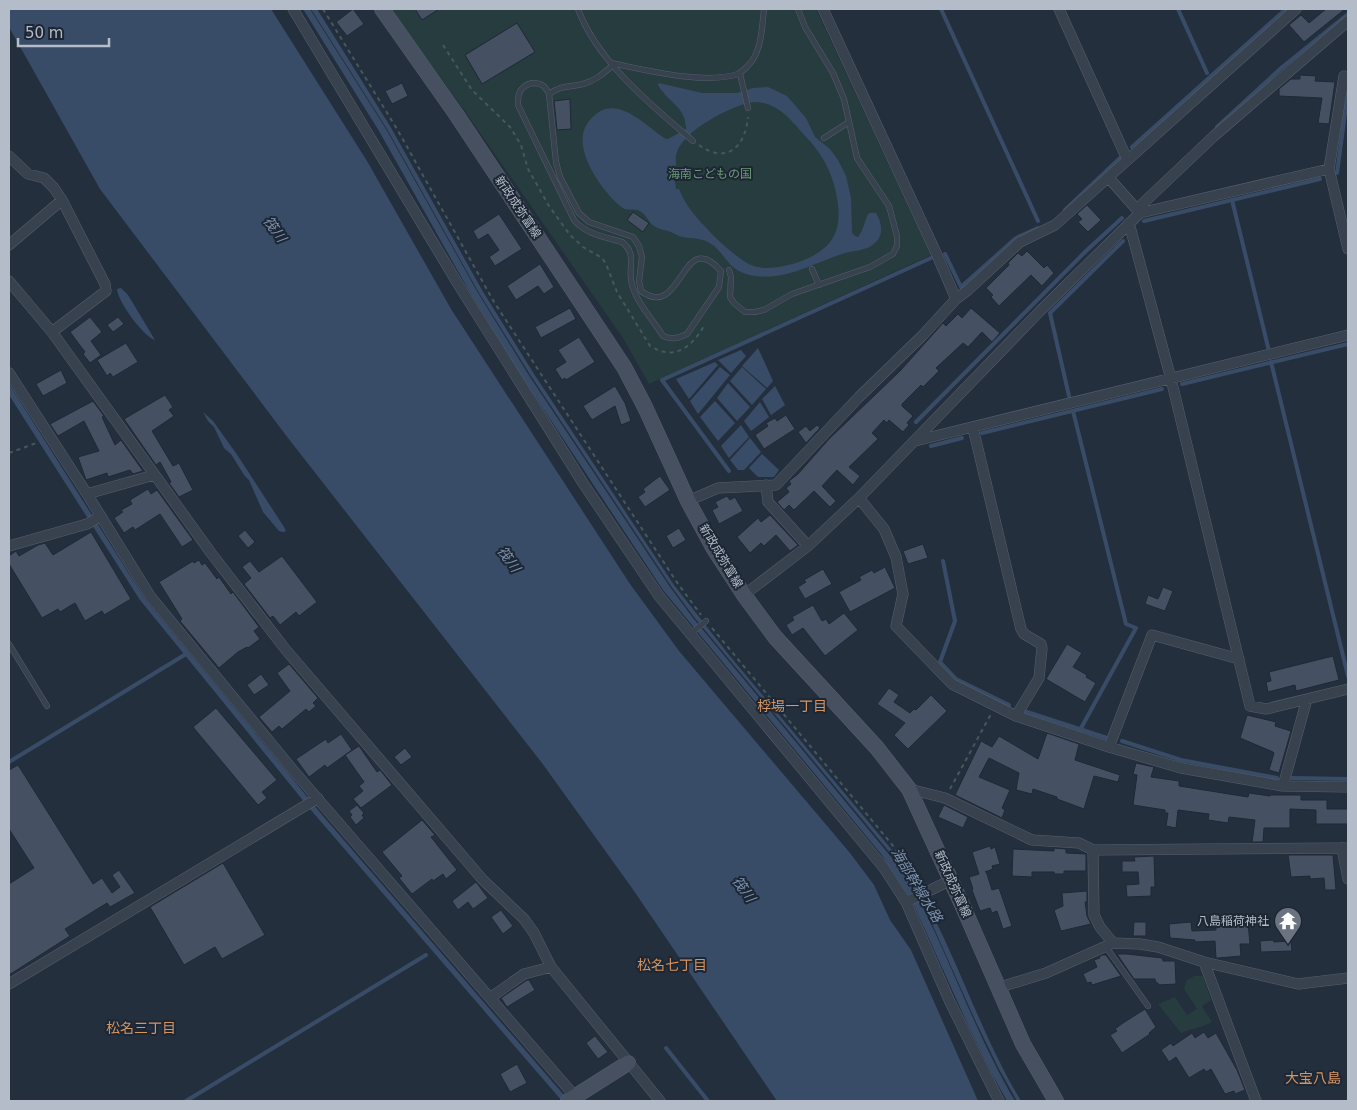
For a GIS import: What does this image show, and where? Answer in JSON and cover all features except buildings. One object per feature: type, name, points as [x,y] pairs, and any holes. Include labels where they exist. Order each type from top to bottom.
[{"type":"main road","name":"新政成弥富線","points":[[382,9],[456,114],[624,368],[646,407],[688,501],[714,549],[744,595],[775,637],[877,748],[909,789],[1023,1044],[1056,1101]]},
{"type":"main road","points":[[573,1100],[628,1063]]},
{"type":"street","points":[[293,9],[458,284],[583,482],[659,596],[884,868],[907,902],[950,1002],[999,1101]]},
{"type":"street","points":[[823,9],[956,299]]},
{"type":"street","points":[[1060,9],[1128,159]]},
{"type":"street","points":[[688,501],[718,488],[776,485],[859,397],[923,335],[956,299],[1020,242],[1055,225],[1296,9]]},
{"type":"street","points":[[744,595],[808,546],[859,498],[915,442],[1040,310],[1130,223],[1139,210],[1214,136],[1348,21]]},
{"type":"street","points":[[1348,76],[1344,76],[1329,169],[1348,249]]},
{"type":"street","points":[[9,156],[28,174],[44,178],[54,188],[105,284],[106,291],[52,332]]},
{"type":"street","points":[[1139,210],[1329,169]]},
{"type":"street","points":[[1108,177],[1139,210]]},
{"type":"street","points":[[9,245],[62,200]]},
{"type":"street","points":[[1130,223],[1171,378],[1250,706],[1266,709],[1348,689]]},
{"type":"street","points":[[9,281],[52,332],[154,476],[286,650],[483,880],[524,920],[534,933],[551,967],[660,1101]]},
{"type":"street","points":[[915,442],[1348,336]]},
{"type":"street","points":[[9,373],[150,596],[313,802],[490,998],[573,1100]]},
{"type":"street","points":[[973,428],[1020,629],[1024,634],[1041,644],[1042,648],[1039,678],[1016,716]]},
{"type":"street","points":[[87,494],[154,476]]},
{"type":"street","points":[[766,485],[768,502],[808,546]]},
{"type":"street","points":[[859,498],[884,529],[896,557],[903,594],[896,626],[952,684],[1016,716],[1181,768],[1283,786],[1348,787]]},
{"type":"street","points":[[9,546],[87,524],[99,517]]},
{"type":"street","points":[[1110,747],[1152,635],[1239,659]]},
{"type":"street","points":[[1283,786],[1307,699]]},
{"type":"street","points":[[909,789],[945,798],[1032,840],[1079,843],[1093,850],[1345,848],[1348,879]]},
{"type":"street","points":[[9,984],[313,802]]},
{"type":"street","points":[[1093,850],[1094,915],[1109,945]]},
{"type":"street","points":[[907,902],[951,880]]},
{"type":"street","points":[[997,988],[1046,973],[1109,945],[1140,944],[1158,947],[1204,962],[1298,984],[1348,978]]},
{"type":"street","points":[[1204,962],[1256,1101]]},
{"type":"street","points":[[490,998],[524,974],[551,967]]},
{"type":"lane","points":[[578,9],[584,25],[612,64],[627,81],[693,140]]},
{"type":"lane","points":[[612,64],[676,75],[722,77],[740,74],[752,62],[760,43],[764,9]]},
{"type":"lane","points":[[730,270],[730,298],[734,304],[745,312],[764,310],[792,294],[870,267],[893,254],[897,246],[898,236],[889,206],[857,158],[844,99],[833,73],[805,27],[798,9]]},
{"type":"lane","points":[[549,94],[559,87],[583,84],[595,79],[612,64]]},
{"type":"lane","points":[[740,74],[748,108]]},
{"type":"lane","points":[[540,83],[549,94],[556,162],[560,176],[579,213],[589,222],[633,237],[639,246],[642,257],[639,280],[641,291],[649,296],[664,297],[670,292],[688,265],[696,260],[705,259],[713,262],[721,271],[719,287],[687,334],[680,338],[663,336],[634,292],[630,279],[632,258],[626,244],[587,231],[578,226],[574,220],[518,104],[517,98],[520,90],[525,85],[540,83]]},
{"type":"lane","points":[[824,138],[849,122]]},
{"type":"lane","points":[[812,269],[819,285]]},
{"type":"lane","points":[[691,633],[705,622]]},
{"type":"lane","points":[[9,644],[47,706]]},
{"type":"lane","points":[[1109,945],[1148,1006]]},
{"type":"path","points":[[323,9],[397,129],[494,302],[676,582],[705,622],[894,847],[925,892]]},
{"type":"path","points":[[693,140],[708,152],[715,154],[733,151],[744,137],[748,108]]},
{"type":"path","points":[[9,453],[38,442]]},
{"type":"path","points":[[945,798],[996,706]]},
{"type":"green space","name":"海南こどもの国","points":[[390,9],[816,9],[931,255],[649,384],[623,338],[464,110]]},
{"type":"green space","points":[[1194,976],[1203,976],[1211,1000],[1202,1006],[1212,1022],[1181,1033],[1158,1004],[1175,997],[1187,1015],[1197,1009],[1184,989],[1187,980]]},
{"type":"water","name":"筏川","points":[[9,9],[271,9],[367,161],[451,309],[630,584],[679,651],[850,853],[874,885],[890,920],[911,950],[978,1101],[777,1101],[632,888],[542,763],[288,438],[100,189],[9,27]]},
{"type":"water","points":[[303,9],[310,9],[386,129],[478,293],[530,377],[670,587],[693,618],[892,858],[910,884],[931,925],[1001,1077],[1015,1101],[1007,1101],[991,1072],[912,901],[881,854],[663,590],[523,378],[472,296],[379,131]]},
{"type":"water","points":[[311,9],[317,9],[390,126],[482,290],[534,374],[674,585],[729,655],[892,850],[911,878],[925,900],[941,932],[984,1030],[1021,1101],[1017,1101],[999,1069],[920,897],[891,854],[694,617],[671,586],[531,376],[479,293],[387,129]]},
{"type":"water","points":[[659,83],[702,93],[737,93],[753,88],[768,87],[787,96],[806,118],[815,137],[830,149],[846,176],[851,198],[852,233],[858,237],[869,213],[876,213],[881,227],[881,234],[877,241],[864,249],[844,253],[809,267],[778,276],[756,276],[738,271],[715,246],[708,242],[701,239],[686,238],[659,229],[641,211],[622,208],[597,180],[586,157],[583,134],[587,124],[596,114],[606,109],[626,112],[668,139],[686,129],[680,110],[658,85]],"holes":[[[754,102],[763,103],[783,113],[816,149],[832,178],[838,206],[837,228],[827,245],[809,258],[780,267],[768,268],[757,267],[747,263],[714,236],[692,212],[679,189],[676,189],[673,168],[676,167],[676,154],[681,144],[699,127],[734,108]]]},
{"type":"water","points":[[121,288],[128,295],[155,340],[138,326],[126,310],[118,295],[117,289]]},
{"type":"water","points":[[758,348],[773,381],[767,388],[742,366]]},
{"type":"water","points":[[741,350],[746,356],[731,373],[718,360]]},
{"type":"water","points":[[715,362],[718,365],[689,399],[676,379]]},
{"type":"water","points":[[720,367],[730,375],[698,414],[690,401]]},
{"type":"water","points":[[742,367],[766,389],[752,405],[730,381]]},
{"type":"water","points":[[728,383],[750,407],[737,421],[717,398]]},
{"type":"water","points":[[9,384],[145,599],[323,816],[569,1101],[562,1101],[310,809],[140,600],[9,395]]},
{"type":"water","points":[[775,386],[785,405],[771,415],[762,399]]},
{"type":"water","points":[[715,401],[735,423],[718,441],[700,417]]},
{"type":"water","points":[[760,402],[769,417],[751,431],[744,421]]},
{"type":"water","points":[[203,412],[213,421],[238,456],[286,531],[279,531],[263,512],[249,480],[231,454],[224,448],[214,427]]},
{"type":"water","points":[[741,425],[749,437],[729,458],[721,446]]},
{"type":"water","points":[[750,438],[761,452],[744,470],[738,470],[730,460]]},
{"type":"water","points":[[762,454],[779,470],[774,477],[758,477],[749,468]]},
{"type":"waterway","points":[[941,9],[1038,221]]},
{"type":"waterway","points":[[1178,9],[1207,73]]},
{"type":"waterway","points":[[1132,147],[1286,9]]},
{"type":"waterway","points":[[1217,127],[1280,69],[1348,14]]},
{"type":"waterway","points":[[1337,173],[1348,91]]},
{"type":"waterway","points":[[1065,210],[1120,158]]},
{"type":"waterway","points":[[1144,221],[1320,179]]},
{"type":"waterway","points":[[1232,200],[1268,347]]},
{"type":"waterway","points":[[916,422],[1086,251],[1122,218]]},
{"type":"waterway","points":[[945,254],[961,287],[1016,238],[1038,228]]},
{"type":"waterway","points":[[1069,396],[1050,313],[1123,241]]},
{"type":"waterway","points":[[729,471],[662,380],[931,258]]},
{"type":"waterway","points":[[1182,384],[1348,344]]},
{"type":"waterway","points":[[1271,362],[1348,676]]},
{"type":"waterway","points":[[982,433],[1162,389]]},
{"type":"waterway","points":[[1073,411],[1126,624],[1136,628],[1080,730]]},
{"type":"waterway","points":[[931,446],[962,438]]},
{"type":"waterway","points":[[943,561],[955,621],[940,662],[956,679],[1009,705]]},
{"type":"waterway","points":[[9,762],[186,654]]},
{"type":"waterway","points":[[1024,711],[1107,738]]},
{"type":"waterway","points":[[1122,741],[1181,760],[1277,778]]},
{"type":"waterway","points":[[1292,778],[1348,779]]},
{"type":"waterway","points":[[186,1101],[426,955]]},
{"type":"waterway","points":[[666,1048],[708,1101]]},
{"type":"place","name":"八島稲荷神社","points":[[1288,945]]},
{"type":"district","name":"桴場一丁目","points":[[792,706]]},
{"type":"district","name":"松名七丁目","points":[[672,965]]},
{"type":"district","name":"松名三丁目","points":[[141,1028]]},
{"type":"district","name":"大宝八島","points":[[1313,1078]]},
{"type":"water label","name":"海部幹線水路","points":[[917,885]]}]
